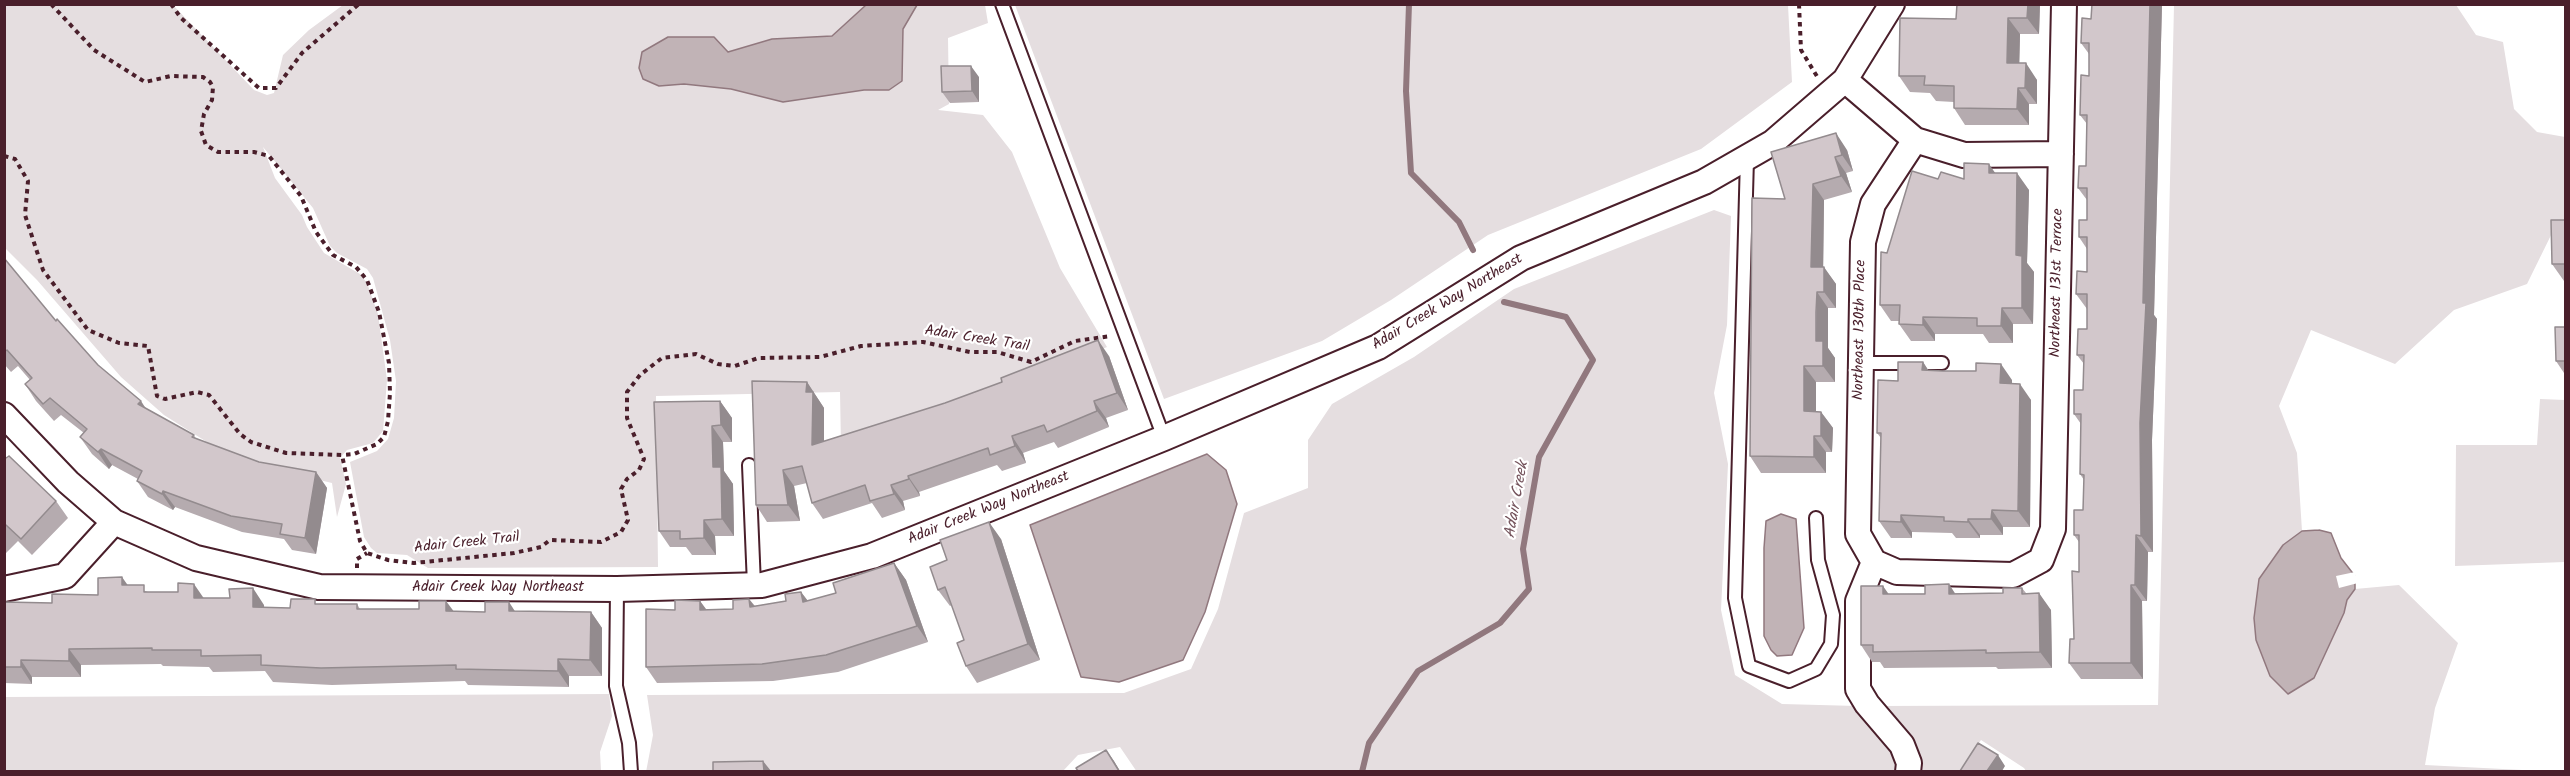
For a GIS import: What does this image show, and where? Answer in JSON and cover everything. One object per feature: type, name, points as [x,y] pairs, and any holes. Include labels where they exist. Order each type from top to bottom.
[{"type":"street","name":"Adair Creek Way Northeast","points":[[4,415],[68,482],[114,522],[196,558],[319,587],[617,589],[754,585],[872,556],[1164,438],[1378,347],[1521,258],[1704,182],[1772,143],[1845,80],[1892,4]]},
{"type":"street","name":"Northeast 131st Terrace","points":[[1874,562],[1897,572],[2013,575],[2041,560],[2053,529],[2064,4]]},
{"type":"street","points":[[1845,80],[1914,140],[1964,155],[2061,154]]},
{"type":"street","name":"Northeast 130th Place","points":[[1874,562],[1858,534],[1863,242],[1873,204],[1914,140]]},
{"type":"street","points":[[4,590],[65,576],[114,522]]},
{"type":"street","points":[[1874,562],[1858,601],[1858,689],[1867,704],[1902,745],[1909,763],[1908,771]]},
{"type":"lane","points":[[1002,4],[1164,438]]},
{"type":"lane","points":[[1747,158],[1735,598],[1749,666],[1789,681],[1815,669],[1831,644],[1833,615],[1818,561],[1815,518]]},
{"type":"lane","points":[[1860,363],[1942,363]]},
{"type":"lane","points":[[749,465],[754,585]]},
{"type":"lane","points":[[617,589],[616,686],[629,743],[631,771]]},
{"type":"path","points":[[4,156],[15,159],[28,182],[25,215],[43,270],[88,330],[119,343],[148,346],[157,396],[165,399],[197,392],[209,395],[240,434],[251,442],[286,453],[354,454],[377,444],[384,437],[388,421],[390,393],[389,363],[379,312],[367,280],[356,267],[333,255],[316,232],[301,196],[269,156],[254,152],[218,152],[206,145],[201,131],[204,114],[213,100],[213,87],[210,82],[203,77],[171,76],[145,82],[94,50],[51,4]]},
{"type":"path","points":[[171,4],[181,18],[259,88],[276,88],[302,53],[359,4]]},
{"type":"path","name":"Adair Creek Trail","points":[[342,455],[360,541],[373,557],[414,563],[514,553],[541,547],[550,540],[601,542],[621,532],[628,520],[621,489],[627,479],[639,470],[644,459],[627,418],[627,392],[640,375],[662,358],[696,354],[718,364],[735,366],[758,358],[820,357],[861,346],[923,342],[970,352],[997,352],[1031,362],[1075,341],[1090,337],[1098,339],[1123,332]]},
{"type":"shaded area","points":[[4,5],[173,5],[254,90],[267,95],[274,93],[283,55],[309,30],[343,5],[985,5],[988,23],[948,38],[949,104],[938,110],[983,115],[1012,152],[1060,268],[1107,347],[1004,390],[841,446],[840,392],[656,396],[658,567],[428,568],[407,555],[377,553],[364,537],[350,462],[377,451],[388,439],[394,418],[396,381],[390,340],[373,278],[367,269],[337,253],[330,246],[313,208],[263,147],[275,178],[302,215],[324,253],[360,274],[367,283],[378,314],[387,380],[383,431],[373,443],[347,450],[340,458],[346,484],[337,517],[332,483],[277,470],[218,449],[164,415],[121,377],[37,280],[5,248]]},
{"type":"shaded area","points":[[866,5],[917,5],[903,29],[902,81],[889,90],[864,90],[783,102],[731,89],[684,84],[659,86],[643,79],[639,68],[642,52],[668,37],[714,37],[728,52],[772,39],[832,36]]},
{"type":"shaded area","points":[[1015,5],[1788,5],[1792,82],[1701,149],[1488,235],[1391,300],[1322,341],[1164,399]]},
{"type":"shaded area","points":[[2174,5],[2456,5],[2476,35],[2503,42],[2514,109],[2537,132],[2565,137],[2565,224],[2556,225],[2527,284],[2454,310],[2395,364],[2311,330],[2279,406],[2297,453],[2302,531],[2283,545],[2259,579],[2254,618],[2256,640],[2314,678],[2344,613],[2347,600],[2355,589],[2399,585],[2458,643],[2435,708],[2425,765],[2542,771],[2026,771],[1981,740],[1959,771],[1916,771],[1879,706],[2158,705]]},
{"type":"shaded area","points":[[1714,210],[1731,216],[1727,325],[1714,393],[1728,464],[1721,610],[1735,675],[1782,704],[1857,706],[1891,747],[1898,771],[1137,772],[1120,747],[1078,755],[1063,771],[646,772],[653,735],[647,695],[1124,693],[1191,669],[1218,609],[1244,513],[1308,488],[1308,440],[1332,404],[1414,357],[1514,289]]},
{"type":"shaded area","points":[[2540,399],[2565,400],[2565,562],[2455,566],[2456,445],[2537,445]]},
{"type":"shaded area","points":[[1207,454],[1226,470],[1237,504],[1205,612],[1183,660],[1119,682],[1081,677],[1030,525]]},
{"type":"shaded area","points":[[1781,514],[1796,519],[1804,628],[1792,655],[1777,656],[1764,636],[1764,548],[1766,521]]},
{"type":"shaded area","points":[[2319,530],[2331,533],[2341,558],[2355,576],[2355,589],[2347,600],[2344,613],[2314,678],[2288,694],[2270,676],[2256,640],[2254,618],[2259,579],[2283,545],[2302,531]]},
{"type":"shaded area","points":[[609,694],[612,716],[600,752],[601,771],[5,771],[5,697]]},
{"type":"pier","points":[[2355,572],[2358,583],[2339,588],[2336,576]]},
{"type":"building","points":[[1957,4],[2028,4],[2027,18],[2008,18],[2007,63],[2026,63],[2025,88],[2018,88],[2017,109],[1954,108],[1954,86],[1924,85],[1925,76],[1899,76],[1900,18],[1956,19]]},
{"type":"building","points":[[2092,4],[2150,4],[2143,303],[2146,303],[2140,423],[2141,536],[2136,535],[2135,585],[2131,585],[2131,663],[2069,663],[2070,639],[2074,639],[2072,571],[2079,572],[2079,535],[2074,535],[2074,510],[2083,510],[2084,475],[2080,474],[2081,414],[2074,414],[2074,390],[2083,390],[2084,355],[2077,355],[2078,329],[2087,329],[2087,294],[2076,294],[2077,271],[2087,272],[2087,237],[2079,237],[2079,220],[2087,220],[2087,188],[2078,188],[2079,166],[2086,166],[2087,115],[2080,115],[2081,75],[2089,76],[2089,43],[2081,43],[2082,18],[2091,19]]},
{"type":"building","points":[[941,66],[971,66],[972,91],[942,92]]},
{"type":"building","points":[[1836,133],[1842,155],[1835,157],[1841,176],[1813,184],[1811,267],[1824,267],[1824,292],[1817,292],[1816,312],[1816,341],[1823,341],[1823,366],[1804,366],[1804,411],[1821,412],[1821,436],[1814,436],[1814,457],[1750,456],[1752,198],[1785,199],[1771,152]]},
{"type":"building","points":[[1964,163],[1989,164],[1989,173],[2017,173],[2016,255],[2022,256],[2022,308],[2002,308],[2001,326],[1977,326],[1977,318],[1923,317],[1923,325],[1899,324],[1900,305],[1880,305],[1881,252],[1887,253],[1912,171],[1938,179],[1941,172],[1964,179]]},
{"type":"building","points":[[2551,220],[2565,220],[2565,264],[2552,264]]},
{"type":"building","points":[[4,258],[56,321],[57,319],[98,365],[141,401],[138,404],[194,435],[192,437],[259,462],[316,472],[305,538],[280,534],[282,524],[231,516],[163,491],[162,494],[137,481],[142,471],[101,449],[98,452],[80,437],[87,429],[50,398],[43,404],[25,384],[32,378],[7,350],[4,352]]},
{"type":"building","points":[[2555,327],[2565,327],[2565,361],[2556,361]]},
{"type":"building","points":[[1098,340],[1117,393],[1094,401],[1097,411],[1047,432],[1044,425],[1012,436],[1015,446],[990,455],[988,448],[908,476],[909,479],[891,485],[894,494],[870,501],[865,485],[812,503],[802,466],[783,470],[788,505],[756,505],[752,381],[807,382],[806,392],[813,392],[812,445],[945,403],[1002,382],[1001,378]]},
{"type":"building","points":[[1898,362],[1923,362],[1922,370],[1943,371],[1976,371],[1976,363],[2001,364],[2000,383],[2020,384],[2018,511],[1992,510],[1991,519],[1968,519],[1968,522],[1944,521],[1944,517],[1901,515],[1901,522],[1879,521],[1881,433],[1877,433],[1878,380],[1898,381]]},
{"type":"building","points":[[720,401],[721,425],[712,426],[713,467],[721,467],[722,519],[704,520],[704,538],[680,539],[680,531],[659,531],[654,402]]},
{"type":"building","points":[[9,456],[56,501],[21,539],[6,525],[4,526],[4,457]]},
{"type":"building","points":[[989,522],[1028,644],[966,666],[957,643],[964,640],[945,587],[938,590],[930,567],[947,560],[940,540]]},
{"type":"building","points":[[894,563],[917,626],[826,655],[762,664],[646,667],[646,609],[675,610],[675,600],[700,601],[700,610],[733,609],[733,600],[749,599],[750,607],[786,601],[785,594],[801,592],[803,602],[836,593],[833,583]]},
{"type":"building","points":[[122,577],[122,585],[144,585],[144,592],[178,592],[178,583],[194,584],[194,598],[230,598],[229,589],[253,588],[253,607],[290,608],[291,599],[315,599],[315,604],[357,604],[357,609],[419,609],[419,601],[446,601],[446,611],[485,612],[485,602],[509,602],[509,611],[591,612],[590,660],[558,659],[558,671],[456,669],[456,665],[321,668],[261,665],[261,655],[201,656],[201,650],[152,650],[152,648],[69,649],[69,661],[21,660],[21,667],[4,667],[5,602],[52,603],[52,594],[98,595],[98,578]]},
{"type":"building","points":[[1949,584],[1949,594],[2003,593],[2003,588],[2022,588],[2022,594],[2039,593],[2040,652],[1986,653],[1986,650],[1873,652],[1873,645],[1861,645],[1861,586],[1883,586],[1883,594],[1925,594],[1925,585]]},
{"type":"building","points":[[1978,743],[1998,755],[1987,771],[1960,771]]},
{"type":"building","points":[[1106,750],[1119,771],[1078,771],[1076,768]]},
{"type":"building","points":[[763,761],[764,771],[713,771],[713,762]]},
{"type":"waterway","name":"Adair Creek","points":[[1409,4],[1406,91],[1411,173],[1459,222],[1473,250]]},
{"type":"waterway","name":"Adair Creek","points":[[1362,772],[1369,743],[1418,671],[1500,623],[1529,589],[1523,549],[1539,457],[1593,360],[1566,317],[1504,302]]}]
